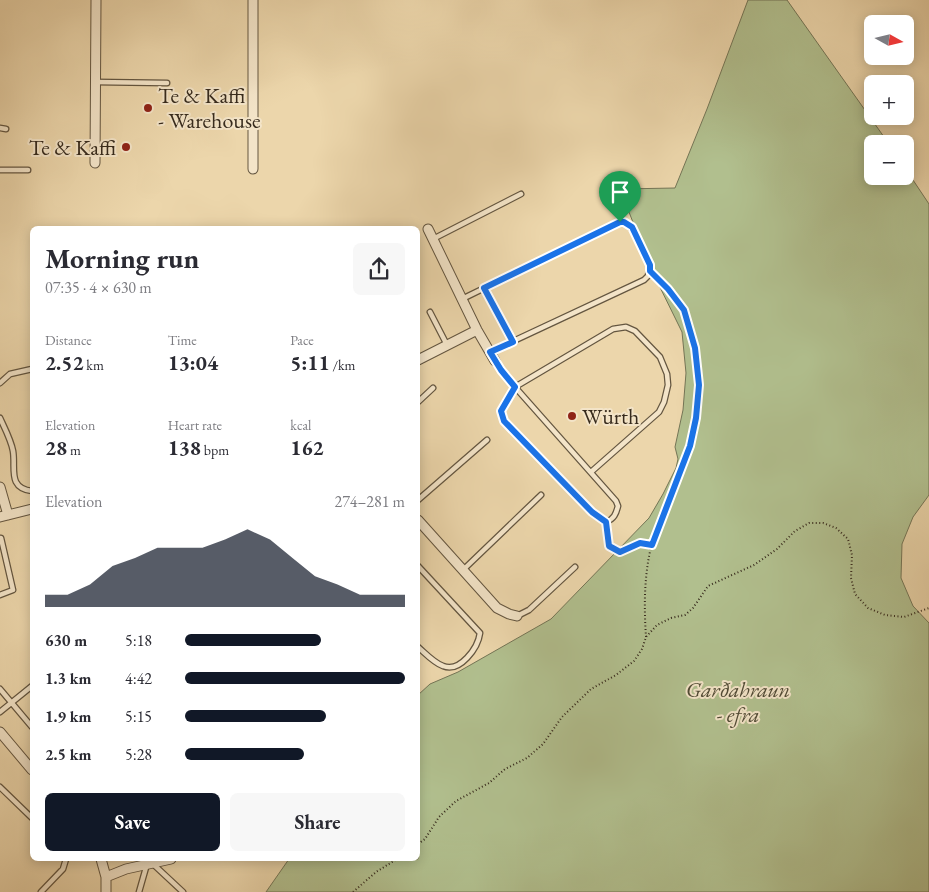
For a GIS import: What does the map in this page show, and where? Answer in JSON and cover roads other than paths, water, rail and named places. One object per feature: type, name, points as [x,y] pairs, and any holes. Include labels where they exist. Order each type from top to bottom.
[{"type":"street","points":[[95,164],[96,0]]},
{"type":"street","points":[[253,0],[253,169]]},
{"type":"street","points":[[428,228],[477,330],[495,361]]},
{"type":"street","points":[[420,359],[477,330]]},
{"type":"street","points":[[0,487],[4,516],[30,510]]},
{"type":"street","points":[[420,522],[497,608],[517,616]]},
{"type":"street","points":[[0,732],[30,768]]},
{"type":"street","points":[[102,861],[106,877],[106,892]]},
{"type":"street","points":[[106,877],[162,861]]},
{"type":"lane","points":[[95,82],[166,83]]},
{"type":"lane","points":[[0,128],[6,128]]},
{"type":"lane","points":[[0,170],[28,170]]},
{"type":"lane","points":[[433,239],[521,194]]},
{"type":"lane","points":[[462,299],[624,222],[632,227],[650,265],[650,271],[644,280],[490,352]]},
{"type":"lane","points":[[484,288],[513,342]]},
{"type":"lane","points":[[430,312],[447,345]]},
{"type":"lane","points":[[495,361],[515,387],[591,472],[618,506],[615,516],[612,520],[606,522],[592,512],[504,421],[501,411],[515,387],[613,328],[626,327],[635,331],[660,357],[667,374],[668,385],[664,402],[659,412],[591,472]]},
{"type":"lane","points":[[0,382],[10,374],[30,369]]},
{"type":"lane","points":[[420,400],[433,388]]},
{"type":"lane","points":[[0,418],[14,452],[13,474],[15,480],[19,486],[30,491]]},
{"type":"lane","points":[[420,498],[487,440]]},
{"type":"lane","points":[[463,570],[541,495]]},
{"type":"lane","points":[[0,538],[2,538],[13,590],[0,595]]},
{"type":"lane","points":[[517,616],[529,610],[575,567]]},
{"type":"lane","points":[[420,568],[480,633],[479,642],[471,653],[462,663],[451,668],[442,666],[420,649]]},
{"type":"lane","points":[[0,712],[30,688]]},
{"type":"lane","points":[[0,689],[30,724]]},
{"type":"lane","points":[[0,787],[30,816]]},
{"type":"lane","points":[[41,892],[63,869],[65,861]]},
{"type":"lane","points":[[139,892],[150,864],[183,892]]},
{"type":"place","name":"Te & Kaffi - Warehouse","points":[[148,108]]},
{"type":"place","name":"Te & Kaffi","points":[[126,147]]},
{"type":"place","name":"Würth","points":[[572,416]]},
{"type":"park label","name":"Garðahraun - efra","points":[[738,702]]}]
